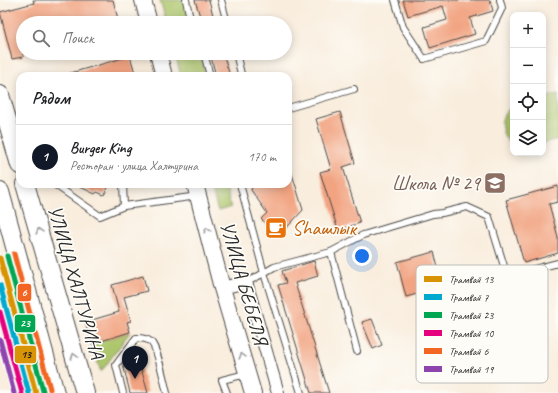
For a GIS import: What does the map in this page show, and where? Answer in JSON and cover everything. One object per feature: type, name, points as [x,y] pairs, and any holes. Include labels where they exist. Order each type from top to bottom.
[{"type":"main road","points":[[143,0],[147,16]]},
{"type":"main road","points":[[160,60],[163,72]]},
{"type":"main road","points":[[0,94],[16,151]]},
{"type":"main road","name":"УЛИЦА ХАЛТУРИНА","points":[[26,188],[85,393]]},
{"type":"main road","name":"УЛИЦА БЕБЕЛЯ","points":[[196,190],[222,288],[253,393]]},
{"type":"main road","points":[[0,195],[55,393]]},
{"type":"street","points":[[222,288],[246,282],[278,393]]},
{"type":"lane","points":[[186,0],[189,16]]},
{"type":"lane","points":[[221,0],[225,16]]},
{"type":"lane","points":[[395,0],[403,27],[424,59],[486,41],[502,8],[500,0]]},
{"type":"lane","points":[[206,60],[209,72]]},
{"type":"lane","points":[[238,60],[241,72]]},
{"type":"lane","points":[[292,107],[354,90]]},
{"type":"lane","points":[[60,188],[100,216],[124,206],[196,190]]},
{"type":"lane","points":[[123,188],[124,206]]},
{"type":"lane","points":[[241,188],[264,273],[301,393]]},
{"type":"lane","points":[[246,282],[274,267],[331,252],[363,235],[433,214],[467,207],[489,217],[504,265]]},
{"type":"lane","points":[[331,252],[357,351]]},
{"type":"lane","points":[[548,266],[558,263]]},
{"type":"lane","points":[[123,393],[116,364],[136,338],[142,338],[150,342],[155,349],[167,393]]},
{"type":"lane","points":[[227,393],[222,380],[247,373]]},
{"type":"green space","points":[[160,0],[185,0],[189,16],[165,16]]},
{"type":"green space","points":[[177,60],[202,60],[205,72],[180,72]]},
{"type":"green space","points":[[558,94],[558,139],[546,142],[546,120],[546,97]]},
{"type":"green space","points":[[510,109],[510,143],[505,137],[502,126],[502,120]]},
{"type":"green space","points":[[211,188],[226,188],[231,207],[218,211]]},
{"type":"green space","points":[[130,332],[101,372],[92,344]]},
{"type":"building","points":[[33,0],[113,0],[117,16],[16,16],[16,58],[12,59],[0,12],[34,3]]},
{"type":"building","points":[[195,0],[209,0],[213,16],[200,16]]},
{"type":"building","points":[[403,0],[490,0],[493,11],[470,18],[475,34],[430,48],[424,27],[447,20],[443,6],[408,16]]},
{"type":"building","points":[[116,60],[131,60],[135,72],[74,72]]},
{"type":"building","points":[[212,60],[225,60],[229,72],[215,72]]},
{"type":"building","points":[[340,112],[355,163],[343,167],[360,223],[338,230],[320,172],[331,169],[316,119]]},
{"type":"building","points":[[292,174],[303,210],[279,236],[261,219],[267,213],[251,190],[252,188],[292,188]]},
{"type":"building","points":[[558,186],[558,202],[549,204],[558,237],[558,253],[524,263],[506,200]]},
{"type":"building","points":[[82,188],[108,188],[104,195],[97,192],[95,194]]},
{"type":"building","points":[[434,252],[437,265],[416,265],[416,294],[406,297],[397,262]]},
{"type":"building","points":[[314,261],[318,276],[295,283],[329,393],[311,393],[278,285],[286,283],[282,271]]},
{"type":"building","points":[[143,276],[147,291],[124,297],[131,321],[127,322],[130,332],[92,344],[85,322],[119,312],[112,285]]},
{"type":"building","points":[[372,319],[382,345],[373,349],[362,322]]},
{"type":"building","points":[[139,361],[148,393],[130,393],[123,364]]},
{"type":"tram line","name":"6","points":[[14,254],[50,389]]},
{"type":"tram line","name":"23","points":[[7,256],[43,391]]},
{"type":"tram line","name":"13","points":[[0,258],[36,393]]},
{"type":"tram line","name":"7","points":[[0,285],[29,393]]},
{"type":"tram line","name":"10","points":[[0,312],[22,393]]},
{"type":"tram line","name":"19","points":[[0,340],[14,393]]},
{"type":"place","name":"Школа № 29","points":[[495,183]]},
{"type":"place","name":"Shашлык","points":[[276,228]]},
{"type":"place","name":"Burger King","points":[[135,379]]}]
